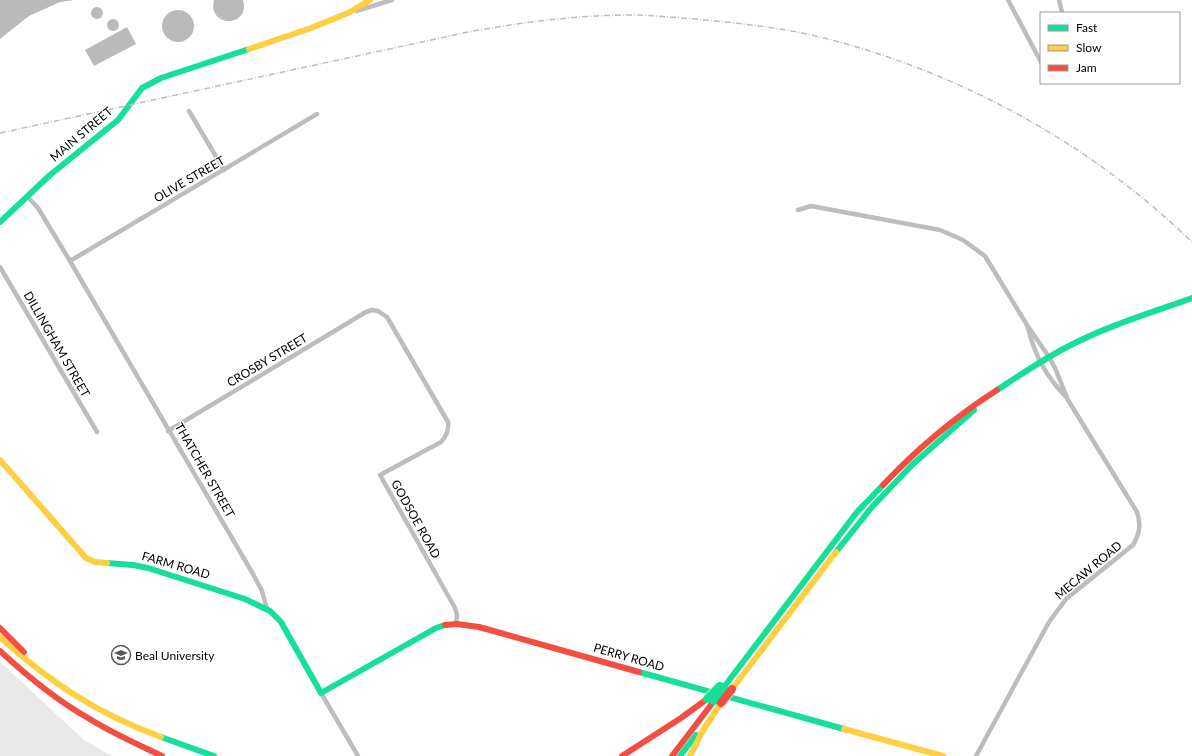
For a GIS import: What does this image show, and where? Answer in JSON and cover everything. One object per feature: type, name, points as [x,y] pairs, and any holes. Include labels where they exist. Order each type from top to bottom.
[{"type":"main road","name":"MAIN STREET","points":[[0,222],[60,167],[118,120],[142,88],[161,78],[294,34],[348,13],[370,0]]},
{"type":"main road","points":[[622,756],[681,718],[714,701],[741,663],[846,526],[883,484],[935,434],[967,410],[1049,357],[1109,328],[1192,298]]},
{"type":"main road","points":[[672,756],[725,687],[820,573],[875,503],[915,462],[993,394]]},
{"type":"main road","name":"FARM ROAD","points":[[0,460],[76,548],[89,560],[98,563],[133,565],[148,568],[245,599],[267,609]]},
{"type":"main road","name":"THATCHER STREET","points":[[267,609],[281,622],[321,693]]},
{"type":"main road","name":"PERRY ROAD","points":[[321,693],[442,626],[456,623],[493,631],[943,756]]},
{"type":"main road","points":[[0,628],[32,660],[67,691]]},
{"type":"main road","points":[[0,637],[34,667],[67,691],[99,711],[139,730],[214,756]]},
{"type":"main road","points":[[0,651],[30,678],[60,701],[101,725],[162,756]]},
{"type":"main road","points":[[690,756],[712,716],[714,701]]},
{"type":"main road","points":[[680,756],[712,716]]},
{"type":"main road","points":[[134,742],[169,756]]},
{"type":"street","points":[[348,13],[392,0]]},
{"type":"street","points":[[1008,0],[1040,60]]},
{"type":"street","points":[[1059,0],[1062,12]]},
{"type":"street","points":[[189,111],[224,170]]},
{"type":"street","name":"OLIVE STREET","points":[[70,260],[317,114]]},
{"type":"street","name":"THATCHER STREET","points":[[28,196],[38,208],[70,260],[253,574],[262,592],[267,609]]},
{"type":"street","name":"MECAW ROAD","points":[[798,210],[811,206],[940,230],[963,240],[984,256],[1056,368],[1068,400],[1137,512],[1140,521],[1138,537],[1133,545],[1066,599],[1057,610],[976,756]]},
{"type":"street","name":"DILLINGHAM STREET","points":[[0,267],[97,432]]},
{"type":"street","name":"CROSBY STREET","points":[[168,430],[366,312],[372,310],[378,311]]},
{"type":"street","name":"GODSOE ROAD","points":[[378,311],[387,317],[448,422],[448,433],[441,442],[380,475],[454,608],[457,615],[456,623]]},
{"type":"street","name":"MECAW ROAD","points":[[1027,324],[1034,349],[1040,362],[1055,386],[1068,400]]},
{"type":"street","name":"THATCHER STREET","points":[[321,693],[358,756]]},
{"type":"shaded area","points":[[0,0],[74,0],[60,2],[29,16],[0,39]]},
{"type":"shaded area","points":[[214,0],[243,0],[244,9],[241,16],[235,20],[222,20],[217,16],[214,9]]},
{"type":"shaded area","points":[[95,7],[99,7],[103,13],[99,19],[95,19],[91,15],[91,11]]},
{"type":"shaded area","points":[[178,10],[187,13],[191,17],[194,26],[191,35],[187,39],[178,42],[169,39],[165,35],[162,26],[165,17],[169,13]]},
{"type":"shaded area","points":[[111,19],[115,19],[119,25],[115,31],[111,31],[107,27],[107,23]]},
{"type":"shaded area","points":[[127,27],[136,44],[94,66],[85,50]]},
{"type":"shaded area","points":[[0,662],[84,740],[112,756],[0,756]]},
{"type":"railway","points":[[0,133],[489,28],[530,22],[612,15],[641,15],[696,19],[771,28],[816,36],[919,68],[969,90],[1018,114],[1065,142],[1109,172],[1152,206],[1192,242]]},
{"type":"traffic: fast","points":[[0,222],[50,175],[118,120],[142,88],[161,78],[249,49]]},
{"type":"traffic: fast","points":[[997,390],[1049,357],[1082,339],[1129,320],[1192,298]]},
{"type":"traffic: fast","points":[[836,552],[872,507],[912,465],[974,410]]},
{"type":"traffic: fast","points":[[724,687],[857,512],[883,485]]},
{"type":"traffic: fast","points":[[107,563],[148,568],[245,599],[270,611],[281,622],[321,693],[436,628],[445,625]]},
{"type":"traffic: fast","points":[[639,672],[844,729]]},
{"type":"traffic: fast","points":[[707,699],[720,686]]},
{"type":"traffic: fast","points":[[714,701],[724,688]]},
{"type":"traffic: fast","points":[[680,756],[696,735]]},
{"type":"traffic: fast","points":[[161,737],[214,756]]},
{"type":"traffic: slow","points":[[249,49],[311,28],[348,13],[370,0]]},
{"type":"traffic: slow","points":[[0,460],[86,558],[95,562],[107,563]]},
{"type":"traffic: slow","points":[[732,689],[836,552]]},
{"type":"traffic: slow","points":[[0,637],[37,668],[75,695],[116,718],[161,737]]},
{"type":"traffic: slow","points":[[690,756],[702,732],[721,703]]},
{"type":"traffic: slow","points":[[844,729],[943,756]]},
{"type":"traffic: jam","points":[[883,485],[937,434],[966,411],[997,390]]},
{"type":"traffic: jam","points":[[445,625],[457,624],[479,627],[639,672]]},
{"type":"traffic: jam","points":[[0,628],[24,652]]},
{"type":"traffic: jam","points":[[0,651],[42,687],[76,711],[115,733],[162,756]]},
{"type":"traffic: jam","points":[[721,703],[732,689]]},
{"type":"traffic: jam","points":[[622,756],[681,718],[707,699]]},
{"type":"traffic: jam","points":[[672,756],[714,701]]},
{"type":"place","name":"Beal University","points":[[121,655]]}]
